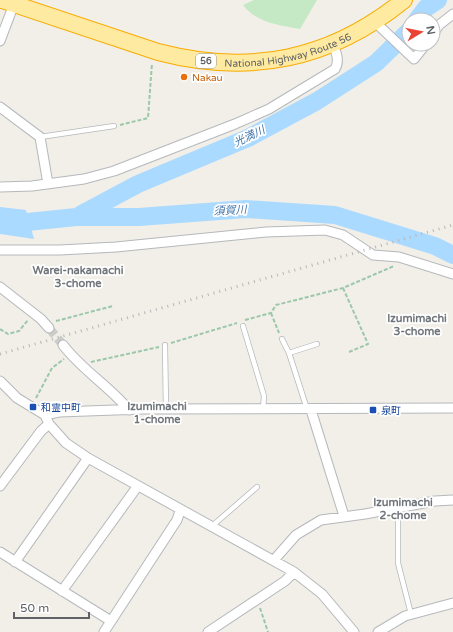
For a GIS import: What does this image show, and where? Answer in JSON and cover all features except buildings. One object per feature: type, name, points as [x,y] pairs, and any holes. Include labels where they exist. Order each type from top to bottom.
[{"type":"highway","name":"National Highway Route 56","points":[[8,2],[153,50],[179,57],[235,64],[256,63],[292,58],[333,44],[375,22],[404,0]]},
{"type":"street","points":[[0,41],[8,2]]},
{"type":"street","points":[[441,24],[453,14]]},
{"type":"street","points":[[375,22],[401,47]]},
{"type":"street","points":[[0,187],[48,184],[84,179],[114,171],[236,124],[269,109],[335,69],[338,65],[338,58],[333,44]]},
{"type":"street","points":[[407,52],[414,59],[420,52]]},
{"type":"street","points":[[0,107],[40,137],[48,184]]},
{"type":"street","points":[[0,250],[38,251],[95,248],[266,232],[325,230],[344,235],[373,255],[399,257],[453,274]]},
{"type":"street","points":[[0,287],[34,313],[48,326]]},
{"type":"street","points":[[63,345],[81,365],[129,410]]},
{"type":"street","points":[[0,381],[17,398],[45,415],[49,424],[66,442],[88,458],[180,511],[294,572],[322,594],[354,632]]},
{"type":"street","points":[[45,415],[59,412],[129,410],[453,408]]},
{"type":"street","points":[[309,410],[344,516]]},
{"type":"street","points":[[0,486],[41,431],[49,424]]},
{"type":"street","points":[[15,562],[88,458]]},
{"type":"street","points":[[62,591],[137,487]]},
{"type":"street","points":[[274,560],[296,535],[321,520],[366,514],[434,500],[453,500]]},
{"type":"street","points":[[104,632],[177,520],[180,511]]},
{"type":"street","points":[[0,552],[111,621]]},
{"type":"street","points":[[208,632],[285,581],[294,572]]},
{"type":"street","points":[[378,632],[410,614],[453,603]]},
{"type":"lane","points":[[40,137],[114,126]]},
{"type":"lane","points":[[243,326],[264,396],[263,409]]},
{"type":"lane","points":[[282,339],[309,410]]},
{"type":"lane","points":[[288,352],[316,344]]},
{"type":"lane","points":[[165,345],[166,410]]},
{"type":"lane","points":[[210,527],[257,487]]},
{"type":"lane","points":[[398,507],[398,563],[410,614]]},
{"type":"path","points":[[114,126],[142,121],[148,118],[153,50]]},
{"type":"path","points":[[81,365],[165,345],[270,312],[276,305],[343,288],[376,275],[407,260]]},
{"type":"path","points":[[343,288],[368,344],[349,352]]},
{"type":"path","points":[[48,326],[113,306]]},
{"type":"path","points":[[270,312],[282,339]]},
{"type":"path","points":[[0,329],[8,334],[19,331],[34,313]]},
{"type":"path","points":[[32,408],[52,368],[70,354]]},
{"type":"path","points":[[257,600],[268,632]]},
{"type":"green space","points":[[254,0],[317,0],[300,29],[269,22],[255,16],[243,5]]},
{"type":"water","points":[[0,207],[26,210],[34,239],[0,234]]},
{"type":"waterway","name":"光満川","points":[[423,12],[426,8],[438,0]]},
{"type":"waterway","name":"光満川","points":[[80,215],[138,184],[248,138],[317,101],[376,63],[401,39]]},
{"type":"waterway","name":"須賀川","points":[[0,222],[8,224],[76,217],[139,217],[246,209],[335,215],[435,246],[453,255]]},
{"type":"tunnel","points":[[49,328],[63,345]]},
{"type":"railway","points":[[0,354],[453,225]]},
{"type":"place","name":"Nakau","points":[[184,77]]},
{"type":"place","name":"和霊中町","points":[[33,407]]},
{"type":"place","name":"泉町","points":[[373,410]]},
{"type":"district","name":"Warei-nakamachi 3-chome","points":[[78,276]]},
{"type":"district","name":"Izumimachi 3-chome","points":[[417,324]]},
{"type":"district","name":"Izumimachi 1-chome","points":[[157,412]]},
{"type":"district","name":"Izumimachi 2-chome","points":[[403,508]]}]
